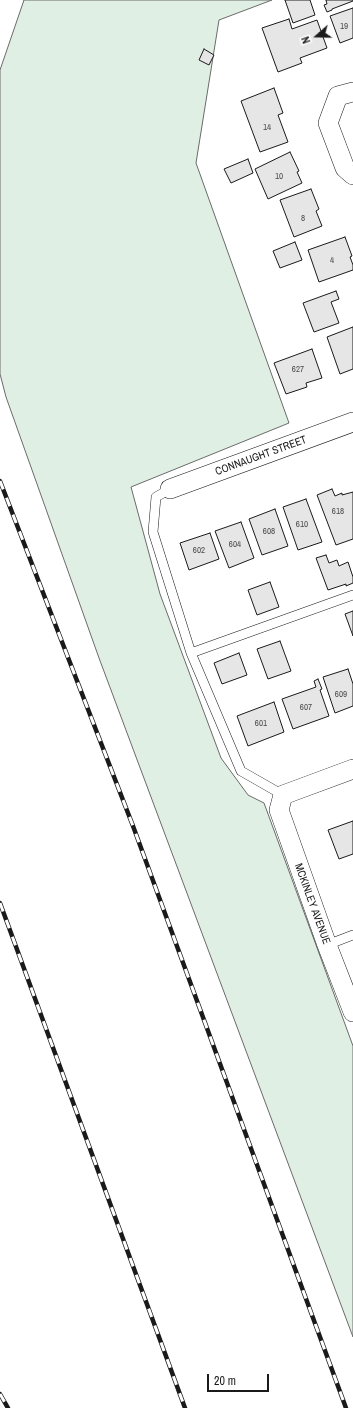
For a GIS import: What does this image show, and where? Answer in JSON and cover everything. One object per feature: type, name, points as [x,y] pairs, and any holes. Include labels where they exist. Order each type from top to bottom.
[{"type":"street","points":[[353,92],[338,96],[328,123],[345,168],[353,175]]},
{"type":"street","name":"CONNAUGHT STREET","points":[[170,489],[353,422]]},
{"type":"street","points":[[283,795],[353,769]]},
{"type":"street","name":"MCKINLEY AVENUE","points":[[283,795],[279,810],[353,1012]]},
{"type":"lane","points":[[170,489],[156,496],[152,532],[191,653],[241,771],[283,795]]},
{"type":"lane","points":[[191,653],[353,595]]},
{"type":"lane","points":[[327,944],[353,935]]},
{"type":"green space","points":[[24,0],[272,0],[219,20],[196,163],[289,423],[131,487],[160,594],[221,758],[248,795],[264,803],[353,1046],[353,1337],[99,658],[6,397],[0,374],[0,70]]},
{"type":"building","points":[[285,0],[310,0],[315,15],[293,23]]},
{"type":"building","points":[[326,0],[353,1],[327,12],[324,5],[327,4]]},
{"type":"building","points":[[353,8],[353,38],[340,43],[330,16]]},
{"type":"building","points":[[289,19],[292,29],[317,20],[327,48],[300,58],[302,63],[278,72],[262,28]]},
{"type":"building","points":[[204,49],[214,55],[209,65],[199,60]]},
{"type":"building","points":[[274,88],[283,113],[278,115],[288,142],[260,152],[241,101]]},
{"type":"building","points":[[290,152],[299,171],[297,172],[302,183],[268,199],[255,169]]},
{"type":"building","points":[[248,159],[253,173],[231,183],[224,169]]},
{"type":"building","points":[[311,189],[319,209],[316,211],[322,226],[294,237],[280,200]]},
{"type":"building","points":[[345,237],[352,256],[350,257],[353,270],[319,282],[308,250]]},
{"type":"building","points":[[295,242],[302,260],[280,268],[273,251]]},
{"type":"building","points":[[336,291],[339,299],[331,302],[339,323],[314,332],[303,303]]},
{"type":"building","points":[[353,327],[353,369],[340,374],[327,337]]},
{"type":"building","points":[[312,349],[322,378],[306,383],[307,387],[286,394],[274,363]]},
{"type":"building","points":[[332,489],[335,496],[342,493],[342,495],[353,492],[353,539],[336,545],[317,495]]},
{"type":"building","points":[[306,499],[322,542],[298,550],[283,507]]},
{"type":"building","points":[[275,509],[288,546],[262,555],[249,519]]},
{"type":"building","points":[[241,522],[254,558],[229,568],[215,531]]},
{"type":"building","points":[[210,533],[219,559],[189,570],[180,543]]},
{"type":"building","points":[[326,555],[329,563],[337,560],[339,566],[348,562],[353,577],[353,583],[328,590],[316,558]]},
{"type":"building","points":[[270,582],[279,607],[257,615],[248,590]]},
{"type":"building","points":[[353,611],[353,636],[345,614]]},
{"type":"building","points":[[280,641],[291,671],[268,679],[257,649]]},
{"type":"building","points":[[239,653],[247,675],[222,684],[214,663]]},
{"type":"building","points":[[348,669],[353,684],[353,706],[335,713],[323,677]]},
{"type":"building","points":[[318,679],[322,689],[320,690],[329,716],[293,729],[282,699],[316,687],[314,681]]},
{"type":"building","points":[[274,702],[284,732],[248,746],[237,716]]},
{"type":"building","points":[[353,821],[353,854],[339,859],[328,830]]},
{"type":"railway","points":[[0,481],[133,826],[346,1408]]},
{"type":"railway","points":[[0,903],[185,1408]]},
{"type":"railway","points":[[0,1394],[8,1408]]}]
